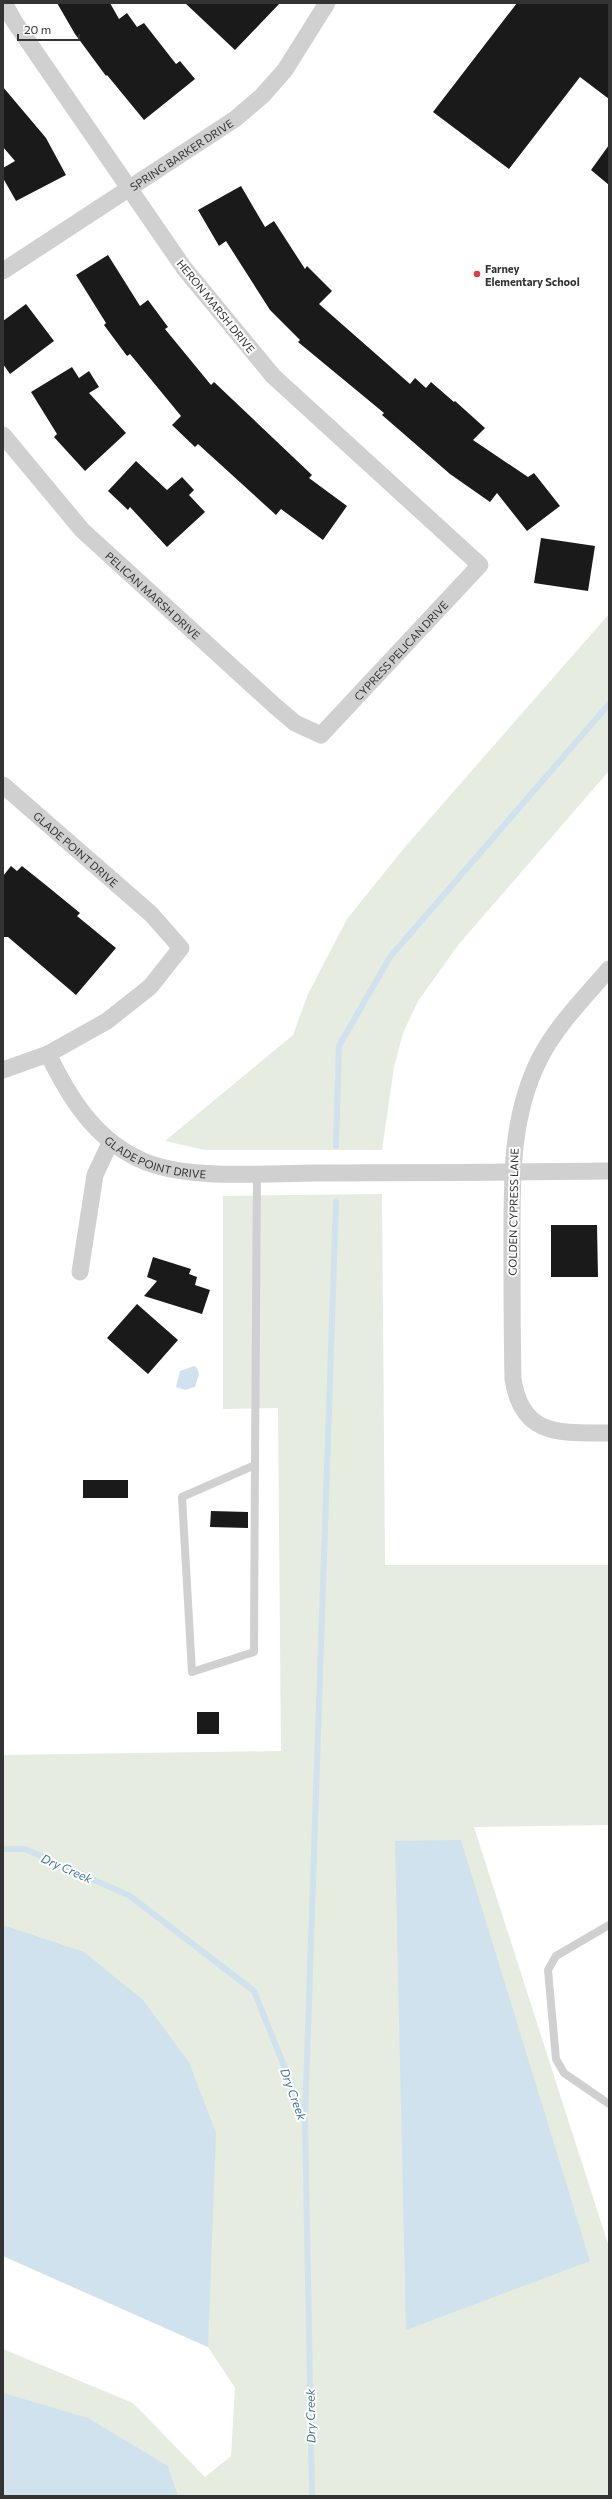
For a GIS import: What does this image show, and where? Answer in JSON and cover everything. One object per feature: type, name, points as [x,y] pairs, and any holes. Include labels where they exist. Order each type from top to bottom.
[{"type":"street","name":"HERON MARSH DRIVE","points":[[4,3],[14,21],[184,268],[273,376],[480,565]]},
{"type":"street","name":"SPRING BARKER DRIVE","points":[[3,271],[128,188],[236,119],[262,96],[285,70],[327,3]]},
{"type":"street","name":"PELICAN MARSH DRIVE","points":[[3,435],[82,530],[275,706],[295,723],[321,735]]},
{"type":"street","name":"CYPRESS PELICAN DRIVE","points":[[321,735],[480,565]]},
{"type":"street","name":"GLADE POINT DRIVE","points":[[3,785],[151,914],[181,948],[150,988],[107,1021],[48,1054],[80,1111],[110,1143],[140,1160],[182,1171],[257,1175],[310,1173],[609,1171]]},
{"type":"street","name":"GOLDEN CYPRESS LANE","points":[[609,969],[571,1013],[540,1057],[521,1108],[515,1137],[512,1172],[513,1379],[515,1395],[522,1409],[532,1422],[548,1430],[564,1433],[609,1433]]},
{"type":"street","points":[[3,1070],[48,1054]]},
{"type":"street","points":[[80,1272],[95,1175],[110,1143]]},
{"type":"lane","points":[[255,1465],[182,1497],[192,1672],[254,1652],[257,1175]]},
{"type":"lane","points":[[609,1925],[556,1956],[548,1970],[556,2059],[564,2073],[609,2104]]},
{"type":"shaded area","points":[[609,614],[609,771],[459,944],[418,1001],[403,1033],[394,1067],[382,1150],[205,1150],[165,1141],[293,1035],[308,994],[347,919],[405,847]]},
{"type":"shaded area","points":[[382,1194],[385,1565],[609,1565],[609,1825],[474,1827],[609,2247],[609,2496],[3,2496],[3,2349],[133,2403],[205,2477],[231,2456],[235,2388],[208,2347],[3,2256],[3,1755],[281,1751],[278,1408],[223,1409],[223,1196]]},
{"type":"water","points":[[194,1366],[197,1368],[199,1374],[195,1387],[185,1390],[176,1387],[180,1371]]},
{"type":"water","points":[[461,1840],[590,2261],[406,2330],[395,1841]]},
{"type":"water","points":[[3,1925],[84,1952],[143,2000],[189,2062],[216,2133],[208,2347],[3,2256]]},
{"type":"water","points":[[3,2393],[88,2418],[168,2466],[178,2496],[3,2496]]},
{"type":"building","points":[[57,3],[110,3],[119,19],[127,13],[137,27],[144,23],[176,64],[180,61],[195,79],[144,120],[107,75],[106,76],[75,34]]},
{"type":"building","points":[[185,3],[280,3],[235,50]]},
{"type":"building","points":[[517,3],[609,3],[609,99],[580,77],[509,169],[433,112]]},
{"type":"building","points":[[3,87],[46,138],[66,175],[16,201],[3,178],[3,168],[15,161],[3,147]]},
{"type":"building","points":[[609,145],[609,185],[591,170]]},
{"type":"building","points":[[241,186],[265,227],[274,221],[305,269],[307,266],[332,291],[319,304],[410,384],[415,378],[426,388],[431,382],[454,402],[455,401],[485,428],[473,440],[528,477],[534,473],[560,506],[527,531],[497,493],[490,502],[450,474],[382,415],[384,413],[298,342],[300,340],[270,310],[226,241],[219,246],[198,210]]},
{"type":"building","points":[[108,255],[140,306],[148,300],[168,327],[165,329],[211,385],[214,382],[312,475],[309,478],[347,506],[323,540],[281,509],[276,515],[198,444],[195,447],[172,425],[181,416],[130,354],[127,356],[104,325],[106,323],[76,275]]},
{"type":"building","points":[[26,304],[54,341],[10,374],[3,364],[3,321]]},
{"type":"building","points":[[72,367],[79,378],[89,371],[99,387],[89,393],[126,433],[85,471],[54,437],[57,434],[31,392]]},
{"type":"building","points":[[136,461],[167,490],[182,477],[194,490],[189,495],[205,512],[167,547],[130,507],[128,510],[108,491]]},
{"type":"building","points":[[541,538],[595,546],[588,591],[534,583]]},
{"type":"building","points":[[11,866],[17,871],[22,866],[80,913],[77,916],[116,948],[76,995],[8,937],[3,937],[3,876]]},
{"type":"building","points":[[551,1225],[597,1225],[598,1277],[551,1277]]},
{"type":"building","points":[[153,1257],[191,1269],[189,1274],[197,1277],[195,1285],[210,1290],[202,1314],[144,1296],[157,1281],[147,1277]]},
{"type":"building","points":[[137,1304],[178,1340],[148,1374],[107,1338]]},
{"type":"building","points":[[83,1480],[128,1480],[128,1498],[83,1498]]},
{"type":"building","points":[[211,1511],[248,1512],[248,1528],[210,1527]]},
{"type":"building","points":[[197,1712],[219,1712],[219,1734],[197,1734]]},
{"type":"waterway","points":[[336,1146],[339,1046],[390,957],[609,704]]},
{"type":"waterway","points":[[305,2118],[336,1202]]},
{"type":"waterway","name":"Dry Creek","points":[[3,1849],[25,1849],[130,1896],[254,1991],[305,2118],[312,2496]]},
{"type":"place","name":"Farney Elementary School","points":[[477,274]]}]
